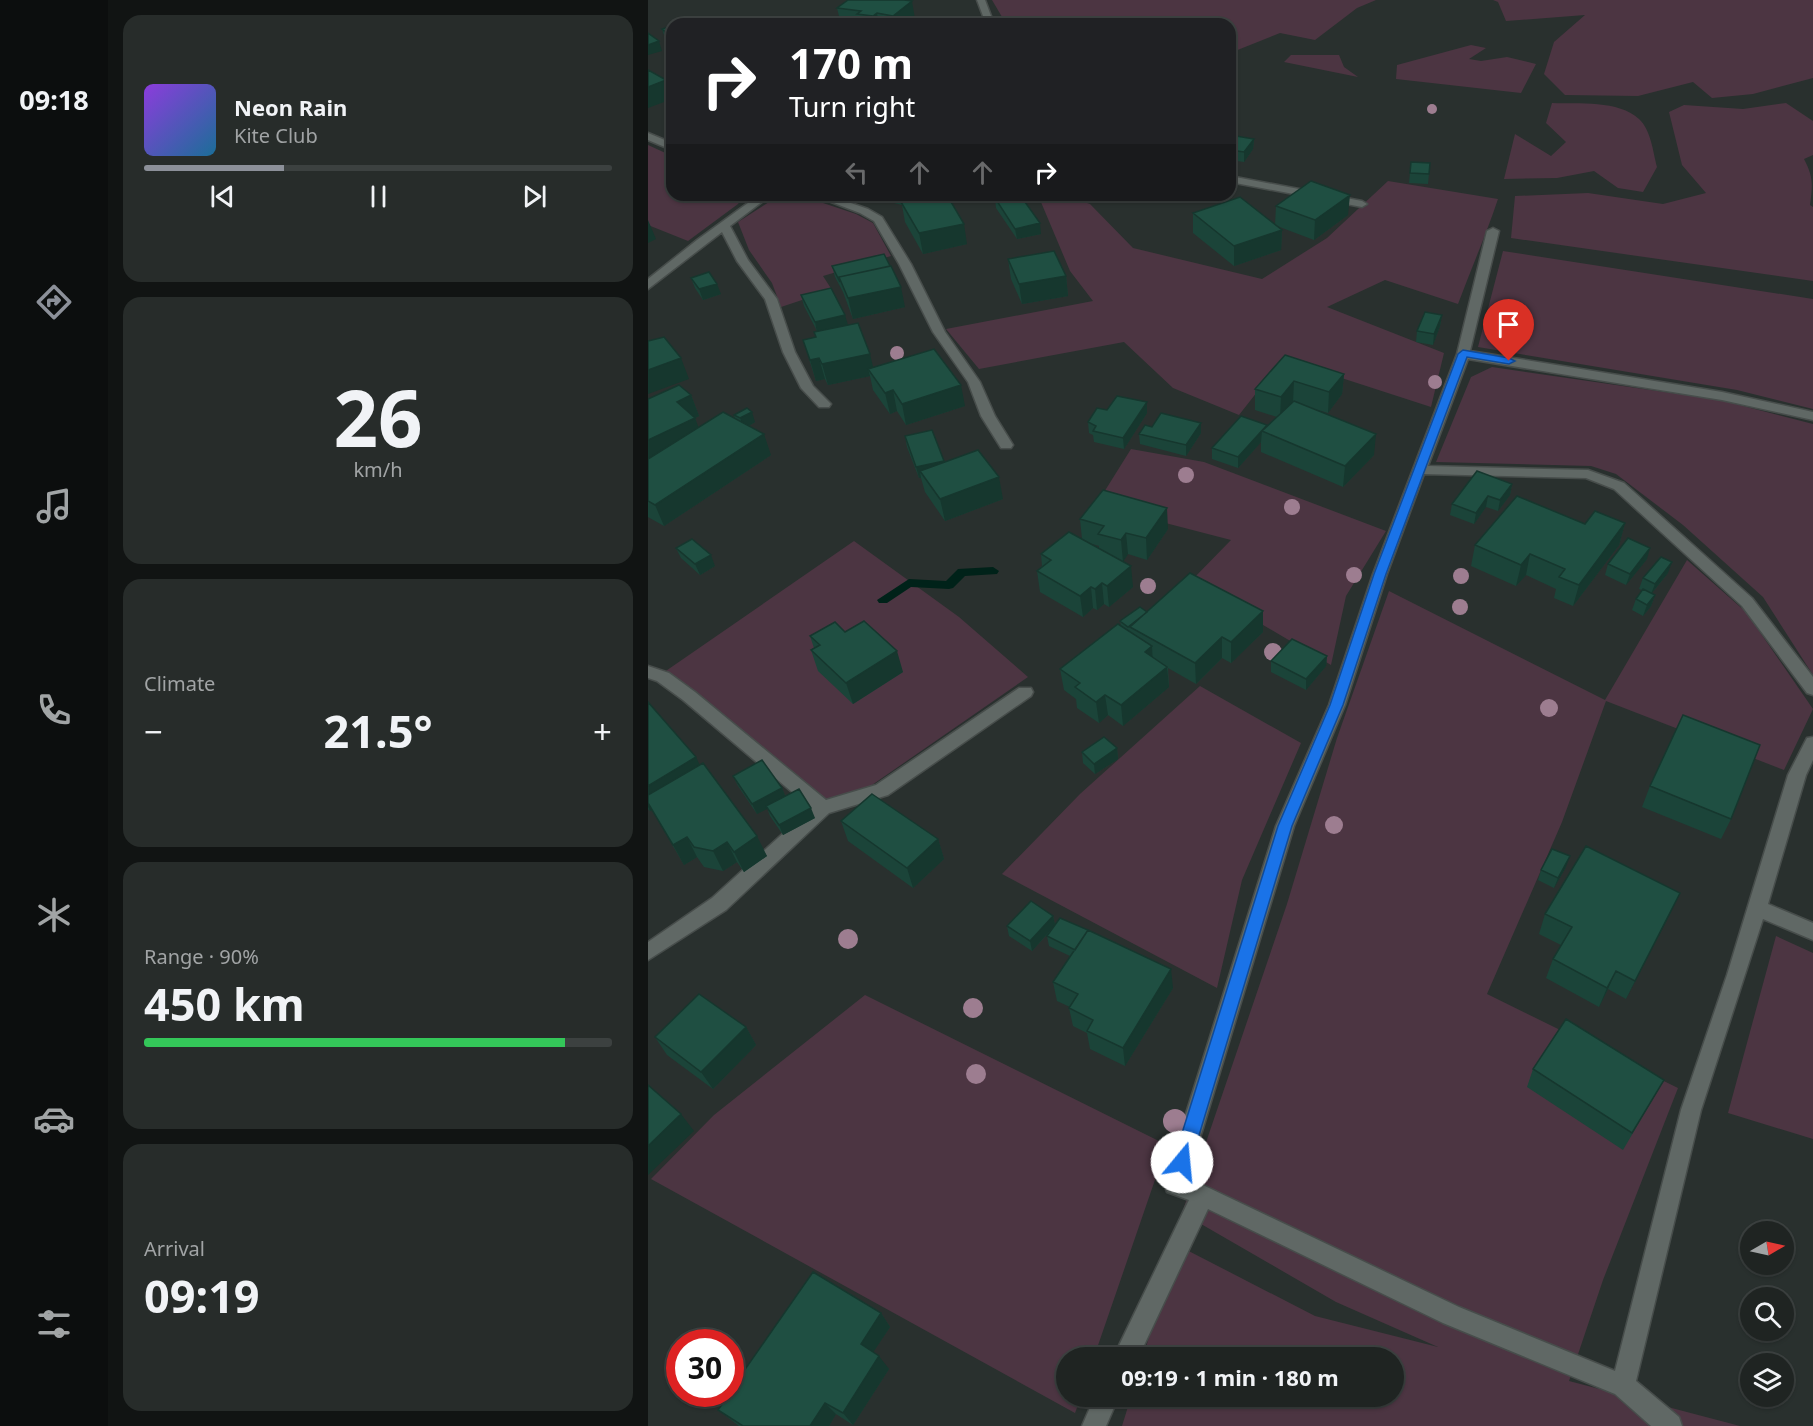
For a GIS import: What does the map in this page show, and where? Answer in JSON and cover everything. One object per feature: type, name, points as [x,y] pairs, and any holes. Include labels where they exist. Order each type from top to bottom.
[{"type":"street","points":[[981,0],[988,18]]},
{"type":"street","points":[[648,136],[666,144]]},
{"type":"street","points":[[1236,180],[1362,204]]},
{"type":"street","points":[[648,285],[758,201]]},
{"type":"street","points":[[835,201],[864,211],[878,219],[905,264],[939,332],[974,382],[988,416],[1006,445]]},
{"type":"street","points":[[724,226],[743,261],[771,299],[789,352],[807,388],[824,404]]},
{"type":"street","points":[[1493,231],[1463,354],[1380,574],[1337,705],[1285,826],[1175,1184],[1203,1195],[1451,1316],[1623,1386],[1670,1426]]},
{"type":"street","points":[[1463,354],[1722,396],[1813,416]]},
{"type":"street","points":[[1420,470],[1588,474],[1619,486],[1747,602],[1813,689]]},
{"type":"street","points":[[648,672],[663,677],[689,696],[823,808]]},
{"type":"street","points":[[648,952],[719,904],[823,808],[882,790],[1025,692]]},
{"type":"street","points":[[1623,1386],[1691,1110],[1737,975],[1797,775],[1813,743]]},
{"type":"street","points":[[1756,907],[1813,932]]},
{"type":"street","points":[[1130,1347],[1203,1195]]},
{"type":"street","points":[[1094,1426],[1102,1407]]},
{"type":"shaded area","points":[[992,0],[1376,0],[1357,8],[1315,40],[1280,33],[1236,51],[1236,18],[1003,18]]},
{"type":"shaded area","points":[[1493,0],[1813,0],[1813,78],[1753,94],[1712,98],[1693,82],[1638,96],[1565,95],[1544,74],[1554,42],[1585,15],[1506,21],[1498,2]]},
{"type":"shaded area","points":[[1471,45],[1486,48],[1469,59],[1481,61],[1507,57],[1536,64],[1521,93],[1396,79],[1397,65]]},
{"type":"shaded area","points":[[1291,55],[1339,55],[1344,67],[1358,77],[1284,62]]},
{"type":"shaded area","points":[[1552,103],[1610,106],[1631,113],[1639,119],[1649,135],[1657,167],[1643,192],[1618,188],[1594,171],[1557,178],[1504,179],[1515,134],[1551,156],[1566,142],[1546,123]]},
{"type":"shaded area","points":[[1786,103],[1813,121],[1813,155],[1804,159],[1812,180],[1810,205],[1813,207],[1813,281],[1511,238],[1515,196],[1588,193],[1663,204],[1706,193],[1682,165],[1669,112],[1684,105],[1743,109]]},
{"type":"shaded area","points":[[648,145],[666,153],[666,201],[740,201],[688,241],[648,225]]},
{"type":"shaded area","points":[[1388,181],[1498,199],[1458,304],[1385,280],[1327,307],[1444,353],[1431,407],[1283,359],[1239,415],[1173,388],[1124,342],[979,369],[946,329],[1093,301],[1070,271],[1041,201],[1081,201],[1090,204],[1133,248],[1262,279],[1327,238]]},
{"type":"shaded area","points":[[771,201],[817,201],[856,214],[873,223],[891,256],[823,276],[832,290],[781,307],[772,283],[749,250],[738,222]]},
{"type":"shaded area","points":[[1503,251],[1813,299],[1813,409],[1737,390],[1478,347]]},
{"type":"shaded area","points":[[1492,367],[1720,400],[1813,424],[1813,675],[1763,597],[1683,525],[1616,474],[1591,466],[1436,462],[1471,377]]},
{"type":"shaded area","points":[[1131,449],[1204,462],[1386,531],[1346,596],[1331,665],[1190,582],[1231,540],[1096,505]]},
{"type":"shaded area","points":[[854,541],[959,617],[1028,677],[833,812],[660,675]]},
{"type":"shaded area","points":[[1687,560],[1746,612],[1813,709],[1784,770],[1606,701],[1562,822],[1487,994],[1678,1088],[1603,1280],[1569,1381],[1740,1426],[1122,1426],[1128,1407],[1404,1407],[1404,1347],[1146,1347],[1177,1245],[1315,1316],[1438,1347],[1336,1302],[1182,1213],[1287,904],[1337,738],[1389,591],[1605,700]]},
{"type":"shaded area","points":[[1200,686],[1301,743],[1242,880],[1217,988],[1002,874],[1080,794]]},
{"type":"shaded area","points":[[1776,936],[1813,953],[1813,1139],[1728,1113]]},
{"type":"shaded area","points":[[865,995],[1167,1145],[1097,1347],[1056,1347],[1056,1403],[651,1179],[714,1115]]},
{"type":"shaded area","points":[[1064,1407],[1077,1407],[1075,1413]]},
{"type":"building","points":[[848,0],[912,1],[893,16],[877,13],[873,16],[857,14],[861,11],[837,8]]},
{"type":"building","points":[[648,33],[659,41],[648,45]]},
{"type":"building","points":[[648,70],[666,80],[648,87]]},
{"type":"building","points":[[1236,136],[1254,139],[1244,152],[1236,151]]},
{"type":"building","points":[[1411,162],[1430,163],[1429,174],[1410,173]]},
{"type":"building","points":[[1311,181],[1350,195],[1315,220],[1276,206]]},
{"type":"building","points":[[1240,197],[1282,230],[1234,246],[1193,213],[1228,201],[1236,201],[1236,198]]},
{"type":"building","points":[[951,201],[964,224],[919,233],[901,202]]},
{"type":"building","points":[[997,201],[1024,201],[1040,223],[1015,229]]},
{"type":"building","points":[[1054,251],[1066,276],[1019,284],[1008,259]]},
{"type":"building","points":[[884,254],[890,266],[839,277],[840,282],[832,266]]},
{"type":"building","points":[[891,266],[901,287],[848,298],[839,277]]},
{"type":"building","points":[[709,272],[717,284],[699,289],[691,278]]},
{"type":"building","points":[[831,288],[845,315],[815,322],[801,295]]},
{"type":"building","points":[[1425,312],[1442,315],[1434,334],[1417,331]]},
{"type":"building","points":[[858,323],[870,354],[822,364],[819,358],[810,360],[803,340],[816,337],[814,332]]},
{"type":"building","points":[[664,337],[681,358],[648,370],[648,341]]},
{"type":"building","points":[[934,349],[961,385],[902,404],[893,390],[885,393],[868,369]]},
{"type":"building","points":[[1285,355],[1344,374],[1329,392],[1294,381],[1281,397],[1255,389]]},
{"type":"building","points":[[679,385],[691,395],[677,402],[695,418],[648,440],[648,399]]},
{"type":"building","points":[[1117,396],[1147,402],[1123,438],[1093,431],[1096,426],[1088,422],[1097,408],[1107,410]]},
{"type":"building","points":[[1294,401],[1376,434],[1345,466],[1262,431]]},
{"type":"building","points":[[747,408],[752,412],[740,418],[734,415]]},
{"type":"building","points":[[723,412],[764,434],[655,505],[648,501],[648,459]]},
{"type":"building","points":[[1161,413],[1201,423],[1186,445],[1139,434],[1145,425],[1152,427]]},
{"type":"building","points":[[1241,416],[1267,425],[1238,457],[1212,448]]},
{"type":"building","points":[[932,430],[944,461],[916,467],[905,436]]},
{"type":"building","points":[[978,450],[999,477],[940,499],[920,471]]},
{"type":"building","points":[[1477,471],[1512,484],[1500,500],[1488,496],[1476,513],[1452,504]]},
{"type":"building","points":[[1103,490],[1167,508],[1146,538],[1126,533],[1121,540],[1098,534],[1104,526],[1080,519]]},
{"type":"building","points":[[1517,496],[1585,524],[1595,511],[1625,523],[1579,585],[1559,577],[1565,569],[1530,554],[1521,565],[1475,545]]},
{"type":"building","points":[[1069,532],[1131,566],[1107,586],[1102,583],[1095,589],[1091,587],[1080,596],[1037,571],[1051,560],[1041,554]]},
{"type":"building","points":[[1628,538],[1650,548],[1630,574],[1608,564]]},
{"type":"building","points":[[692,539],[711,555],[695,564],[676,548]]},
{"type":"building","points":[[1661,557],[1672,562],[1655,584],[1643,578]]},
{"type":"building","points":[[1190,573],[1263,611],[1231,642],[1222,637],[1195,663],[1130,627]]},
{"type":"building","points":[[1643,589],[1655,595],[1647,605],[1636,599]]},
{"type":"building","points":[[1140,607],[1147,612],[1128,627],[1120,621]]},
{"type":"building","points":[[864,621],[897,651],[846,683],[811,650],[820,645],[810,636],[835,622],[845,632]]},
{"type":"building","points":[[1118,624],[1152,646],[1145,652],[1167,667],[1121,705],[1105,695],[1096,702],[1075,687],[1080,683],[1060,669]]},
{"type":"building","points":[[1292,639],[1327,656],[1306,679],[1271,661]]},
{"type":"building","points":[[648,702],[696,757],[648,786]]},
{"type":"building","points":[[1683,715],[1760,745],[1731,819],[1650,786]]},
{"type":"building","points":[[1104,737],[1117,748],[1094,764],[1082,752]]},
{"type":"building","points":[[762,760],[782,788],[752,804],[733,776]]},
{"type":"building","points":[[703,763],[757,836],[734,852],[727,842],[713,851],[694,847],[687,837],[673,845],[648,803],[648,795]]},
{"type":"building","points":[[799,789],[811,808],[779,825],[766,806]]},
{"type":"building","points":[[872,794],[938,839],[907,868],[841,821]]},
{"type":"building","points":[[1586,846],[1680,893],[1635,981],[1616,971],[1607,988],[1553,959],[1572,927],[1545,914]]},
{"type":"building","points":[[1552,849],[1570,856],[1558,878],[1541,870]]},
{"type":"building","points":[[1031,901],[1053,916],[1030,941],[1007,926]]},
{"type":"building","points":[[1060,918],[1088,930],[1075,950],[1047,936]]},
{"type":"building","points":[[1088,930],[1171,969],[1123,1048],[1087,1031],[1093,1020],[1069,1008],[1078,994],[1053,982]]},
{"type":"building","points":[[699,994],[746,1027],[701,1072],[655,1037]]},
{"type":"building","points":[[1566,1019],[1664,1080],[1632,1133],[1533,1069]]},
{"type":"building","points":[[648,1085],[681,1114],[648,1146]]},
{"type":"building","points":[[813,1272],[881,1313],[861,1344],[879,1356],[843,1413],[825,1403],[810,1426],[743,1426],[718,1410],[720,1407],[744,1407],[744,1371]]},
{"type":"waterway","points":[[883,600],[909,583],[949,585],[962,572],[993,571]]},
{"type":"route","points":[[1182,1162],[1285,826],[1337,705],[1380,574],[1463,354],[1509,361]]}]
